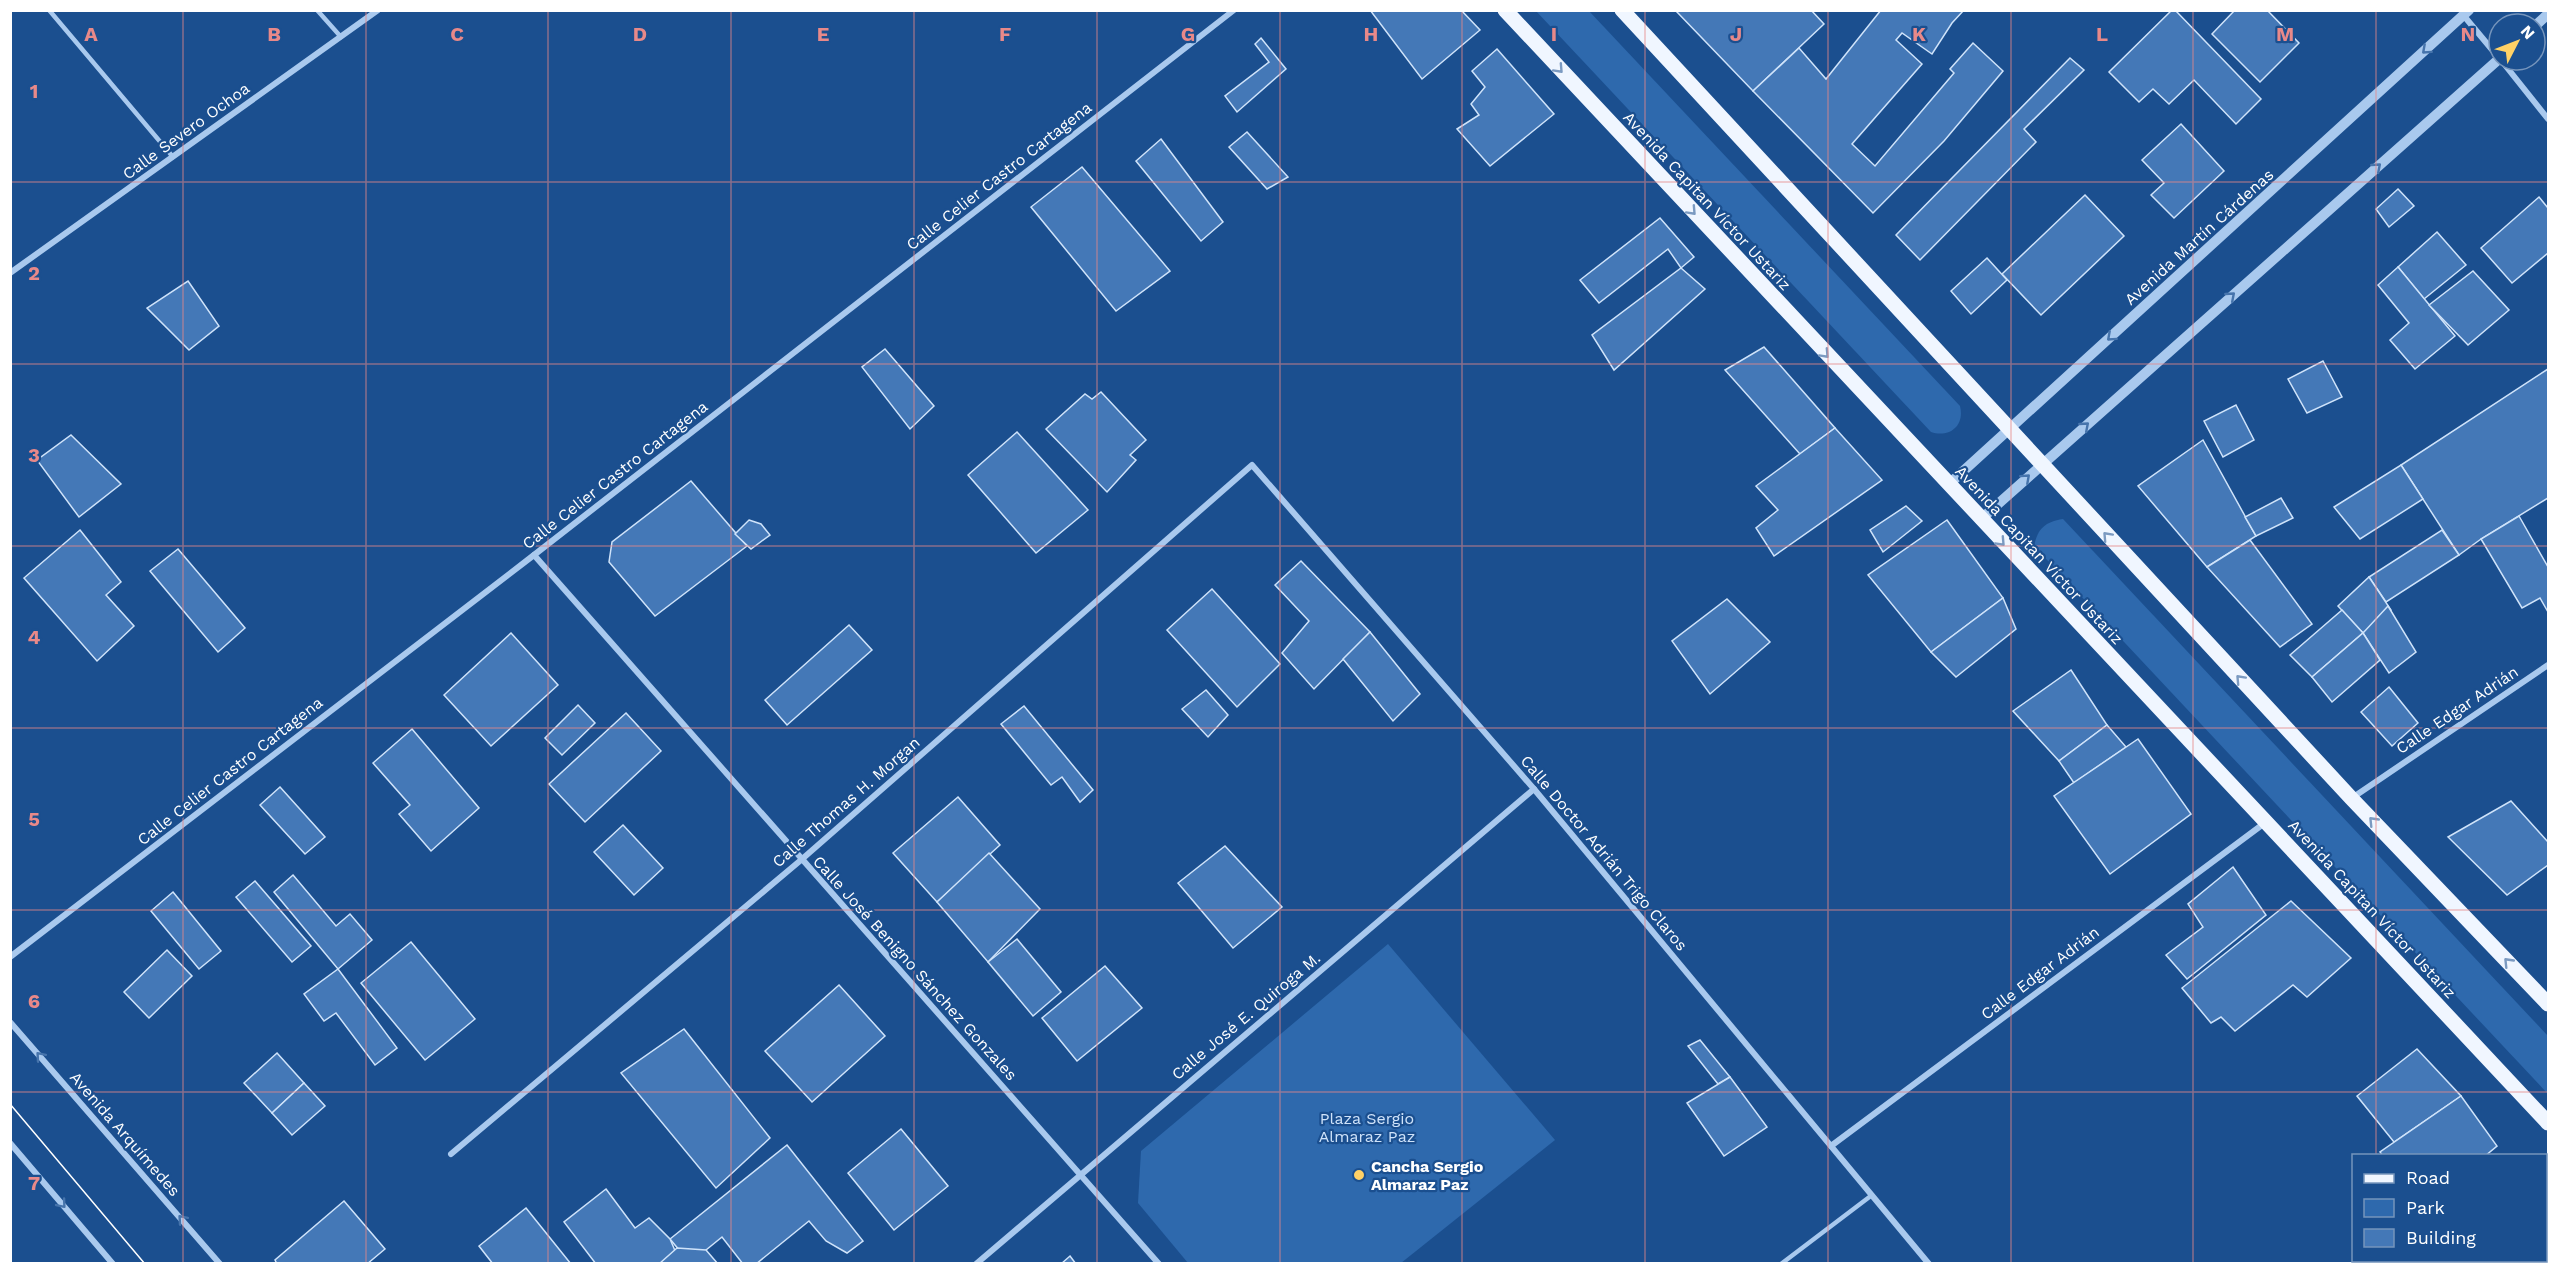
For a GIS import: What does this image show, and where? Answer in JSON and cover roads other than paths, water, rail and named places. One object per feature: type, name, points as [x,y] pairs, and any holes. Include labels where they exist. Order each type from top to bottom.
[{"type":"main road","name":"Avenida Capitan Víctor Ustariz","points":[[1504,10],[2548,1123]]},
{"type":"main road","points":[[1622,10],[2351,798],[2548,1004]]},
{"type":"street","name":"Calle Severo Ochoa","points":[[10,273],[378,10]]},
{"type":"street","name":"Calle Celier Castro Cartagena","points":[[10,957],[534,555],[1234,10]]},
{"type":"street","name":"Avenida Martín Cárdenas","points":[[1948,485],[2466,13]]},
{"type":"street","points":[[2466,13],[2487,41]]},
{"type":"street","points":[[1980,520],[2487,70]]},
{"type":"street","points":[[2510,72],[2548,119]]},
{"type":"street","name":"Calle Doctor Adrián Trigo Claros","points":[[1252,465],[1534,789],[1929,1263]]},
{"type":"street","name":"Calle Thomas H. Morgan","points":[[451,1154],[801,860],[1252,465]]},
{"type":"street","name":"Calle José Benigno Sánchez Gonzales","points":[[534,555],[1159,1263]]},
{"type":"street","name":"Calle Edgar Adrián","points":[[2351,798],[2548,665]]},
{"type":"street","name":"Calle José E. Quiroga M.","points":[[976,1263],[1534,789]]},
{"type":"street","name":"Calle Edgar Adrián","points":[[1831,1146],[2266,822]]},
{"type":"street","name":"Avenida Arquímedes","points":[[10,1022],[220,1263]]},
{"type":"street","points":[[10,1143],[113,1263]]},
{"type":"lane","points":[[48,10],[173,157]]},
{"type":"lane","points":[[317,10],[341,37]]},
{"type":"lane","points":[[1781,1263],[1872,1195]]},
{"type":"tram line","points":[[10,1104],[145,1264]]},
{"type":"place","name":"Cancha Sergio Almaraz Paz","points":[[1359,1175]]},
{"type":"park label","name":"Plaza Sergio Almaraz Paz","points":[[1367,1127]]}]
